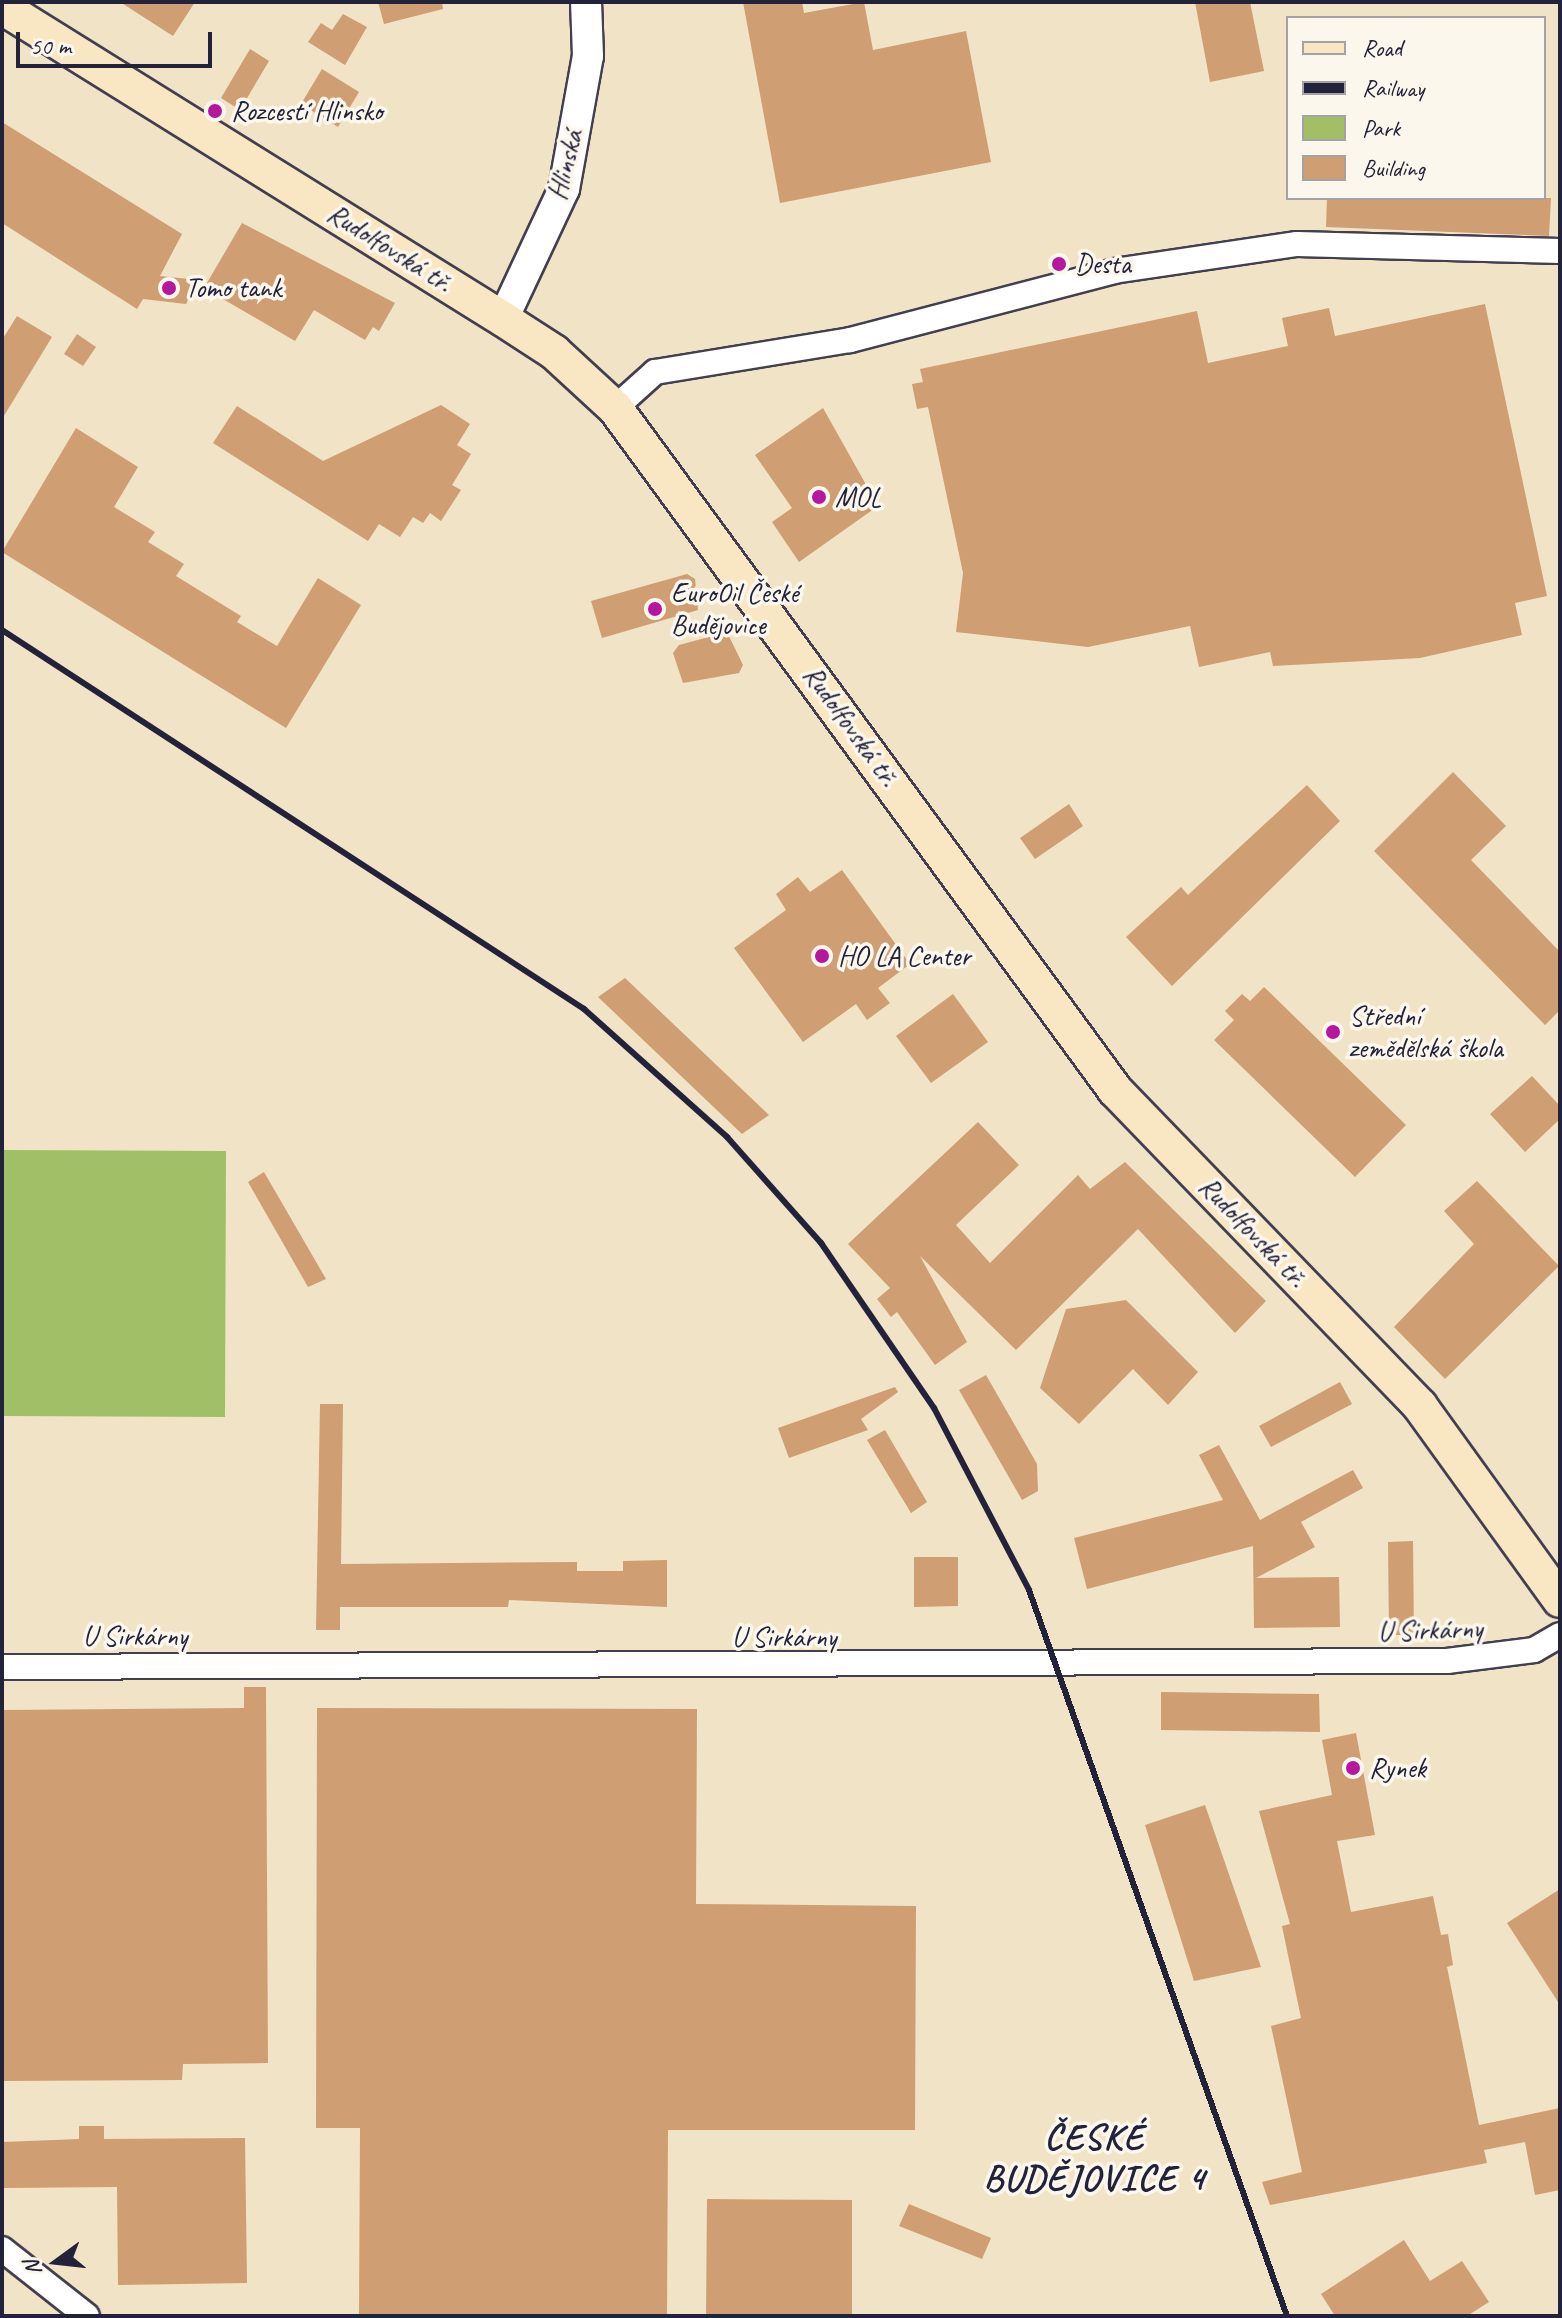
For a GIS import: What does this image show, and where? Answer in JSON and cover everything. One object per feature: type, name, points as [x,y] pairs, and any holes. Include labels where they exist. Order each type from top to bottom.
[{"type":"main road","name":"Rudolfovská tř.","points":[[2,7],[554,352],[615,408],[1115,1090],[1420,1406],[1560,1600]]},
{"type":"street","name":"Hlinská","points":[[503,319],[564,189],[588,56],[586,2]]},
{"type":"street","points":[[615,408],[655,372],[850,340],[1114,271],[1297,244],[1560,251]]},
{"type":"street","name":"U Sirkárny","points":[[2,1667],[1433,1661],[1534,1650],[1560,1635]]},
{"type":"street","points":[[2,2249],[87,2316]]},
{"type":"green space","points":[[2,1150],[226,1151],[225,1417],[2,1416]]},
{"type":"building","points":[[120,2],[195,2],[173,36]]},
{"type":"building","points":[[378,2],[442,2],[443,9],[384,24]]},
{"type":"building","points":[[743,2],[802,2],[804,13],[864,2],[873,50],[966,31],[991,162],[780,203]]},
{"type":"building","points":[[1195,2],[1250,2],[1264,71],[1210,82]]},
{"type":"building","points":[[343,14],[367,27],[345,65],[308,42],[321,23],[332,30]]},
{"type":"building","points":[[250,49],[269,61],[240,110],[221,98]]},
{"type":"building","points":[[322,69],[359,92],[338,127],[301,104]]},
{"type":"building","points":[[2,122],[182,234],[160,276],[198,280],[186,304],[143,299],[137,309],[2,223]]},
{"type":"building","points":[[1551,198],[1549,236],[1326,227],[1327,200]]},
{"type":"building","points":[[242,223],[395,303],[379,331],[373,327],[365,340],[314,310],[295,341],[204,288]]},
{"type":"building","points":[[1485,304],[1547,596],[1515,603],[1522,635],[1420,658],[1273,666],[1270,652],[1199,667],[1190,626],[1088,647],[956,632],[963,573],[928,407],[917,409],[912,384],[923,382],[920,369],[1197,311],[1208,363],[1288,346],[1282,318],[1329,308],[1335,336]]},
{"type":"building","points":[[17,316],[52,337],[2,419],[2,340]]},
{"type":"building","points":[[77,334],[96,347],[83,366],[64,354]]},
{"type":"building","points":[[441,405],[470,424],[457,445],[471,454],[452,485],[461,490],[441,521],[430,513],[423,523],[413,517],[400,537],[379,524],[368,541],[213,443],[237,406],[323,461]]},
{"type":"building","points":[[823,408],[878,506],[799,562],[772,522],[792,508],[755,455]]},
{"type":"building","points":[[76,428],[138,467],[114,507],[155,532],[148,542],[184,564],[176,576],[241,616],[237,622],[277,646],[318,578],[361,605],[286,728],[2,552]]},
{"type":"building","points":[[687,574],[695,579],[698,610],[602,638],[591,601]]},
{"type":"building","points":[[727,632],[743,665],[739,673],[683,683],[673,653],[679,645]]},
{"type":"building","points":[[1453,772],[1506,826],[1471,860],[1560,952],[1560,1010],[1545,1025],[1374,851]]},
{"type":"building","points":[[1307,785],[1340,821],[1172,986],[1126,937],[1181,887],[1188,895]]},
{"type":"building","points":[[1069,804],[1083,826],[1035,859],[1020,838]]},
{"type":"building","name":"HO LA Center","points":[[842,870],[910,964],[878,988],[890,1003],[867,1020],[856,1004],[803,1042],[734,948],[786,910],[776,894],[798,877],[810,892]]},
{"type":"building","points":[[625,978],[769,1115],[742,1134],[598,997]]},
{"type":"building","points":[[1264,987],[1406,1125],[1355,1177],[1214,1040],[1234,1020],[1225,1011],[1242,994],[1250,1001]]},
{"type":"building","points":[[953,994],[988,1042],[931,1083],[896,1036]]},
{"type":"building","points":[[1532,1076],[1560,1106],[1560,1119],[1525,1152],[1490,1114]]},
{"type":"building","points":[[978,1122],[1019,1165],[956,1225],[990,1263],[1078,1175],[1090,1189],[1125,1162],[1266,1301],[1235,1333],[1138,1229],[1016,1350],[920,1256],[967,1342],[935,1365],[897,1312],[891,1317],[877,1299],[890,1288],[848,1244]]},
{"type":"building","points":[[264,1172],[326,1279],[308,1287],[248,1182]]},
{"type":"building","points":[[1477,1181],[1559,1266],[1445,1379],[1394,1327],[1474,1244],[1444,1211]]},
{"type":"building","points":[[1126,1300],[1198,1372],[1168,1405],[1133,1369],[1079,1424],[1040,1388],[1066,1309]]},
{"type":"building","points":[[986,1375],[1037,1464],[1038,1491],[1022,1500],[959,1390]]},
{"type":"building","points":[[1340,1382],[1352,1404],[1271,1447],[1259,1426]]},
{"type":"building","points":[[895,1387],[898,1392],[861,1419],[868,1430],[789,1458],[778,1428]]},
{"type":"building","points":[[320,1404],[343,1404],[341,1564],[577,1562],[577,1571],[623,1571],[623,1561],[667,1560],[667,1607],[509,1600],[508,1607],[340,1607],[340,1630],[316,1630]]},
{"type":"building","points":[[885,1430],[927,1502],[911,1513],[867,1440]]},
{"type":"building","points":[[1219,1445],[1260,1520],[1353,1470],[1363,1488],[1301,1522],[1315,1547],[1256,1578],[1339,1577],[1340,1627],[1254,1628],[1253,1546],[1087,1589],[1074,1538],[1223,1500],[1199,1455]]},
{"type":"building","points":[[1413,1541],[1414,1635],[1389,1635],[1388,1542]]},
{"type":"building","points":[[914,1557],[958,1557],[958,1606],[914,1607]]},
{"type":"building","points":[[244,1687],[266,1687],[268,2063],[183,2064],[182,2080],[2,2081],[2,1710],[244,1708]]},
{"type":"building","points":[[1161,1692],[1319,1694],[1320,1732],[1161,1730]]},
{"type":"building","points":[[317,1708],[697,1709],[696,1904],[916,1906],[915,2130],[668,2130],[667,2316],[359,2316],[360,2128],[316,2128]]},
{"type":"building","points":[[1356,1733],[1375,1835],[1337,1841],[1351,1912],[1433,1896],[1441,1935],[1448,1934],[1453,1965],[1447,1967],[1479,2125],[1560,2108],[1560,2190],[1535,2195],[1525,2142],[1484,2150],[1487,2163],[1270,2205],[1262,2182],[1302,2172],[1271,2026],[1301,2018],[1282,1926],[1290,1924],[1259,1811],[1332,1795],[1322,1740]]},
{"type":"building","points":[[1205,1805],[1261,1967],[1194,1981],[1145,1825]]},
{"type":"building","points":[[1560,1889],[1560,2005],[1507,1923]]},
{"type":"building","points":[[79,2126],[104,2126],[104,2139],[245,2138],[247,2283],[118,2285],[117,2187],[3,2188],[3,2142],[79,2139]]},
{"type":"building","points":[[707,2199],[852,2200],[852,2316],[706,2316]]},
{"type":"building","points":[[909,2204],[991,2238],[982,2259],[899,2226]]},
{"type":"building","points":[[1404,2240],[1430,2281],[1462,2261],[1489,2302],[1467,2316],[1335,2316],[1321,2294]]},
{"type":"railway","points":[[2,630],[584,1009],[727,1137],[821,1243],[934,1408],[1029,1590],[1287,2316]]},
{"type":"place","name":"Rozcestí Hlinsko","points":[[215,111]]},
{"type":"place","name":"Desta","points":[[1059,264]]},
{"type":"place","name":"Tomo tank","points":[[169,288]]},
{"type":"place","name":"MOL","points":[[819,497]]},
{"type":"place","name":"EuroOil České Budějovice","points":[[655,609]]},
{"type":"place","name":"HO LA Center","points":[[822,956]]},
{"type":"place","name":"Střední zemědělská škola","points":[[1333,1032]]},
{"type":"place","name":"Rynek","points":[[1353,1768]]},
{"type":"district","name":"ČESKÉ BUDĚJOVICE 4","points":[[1095,2158]]}]
